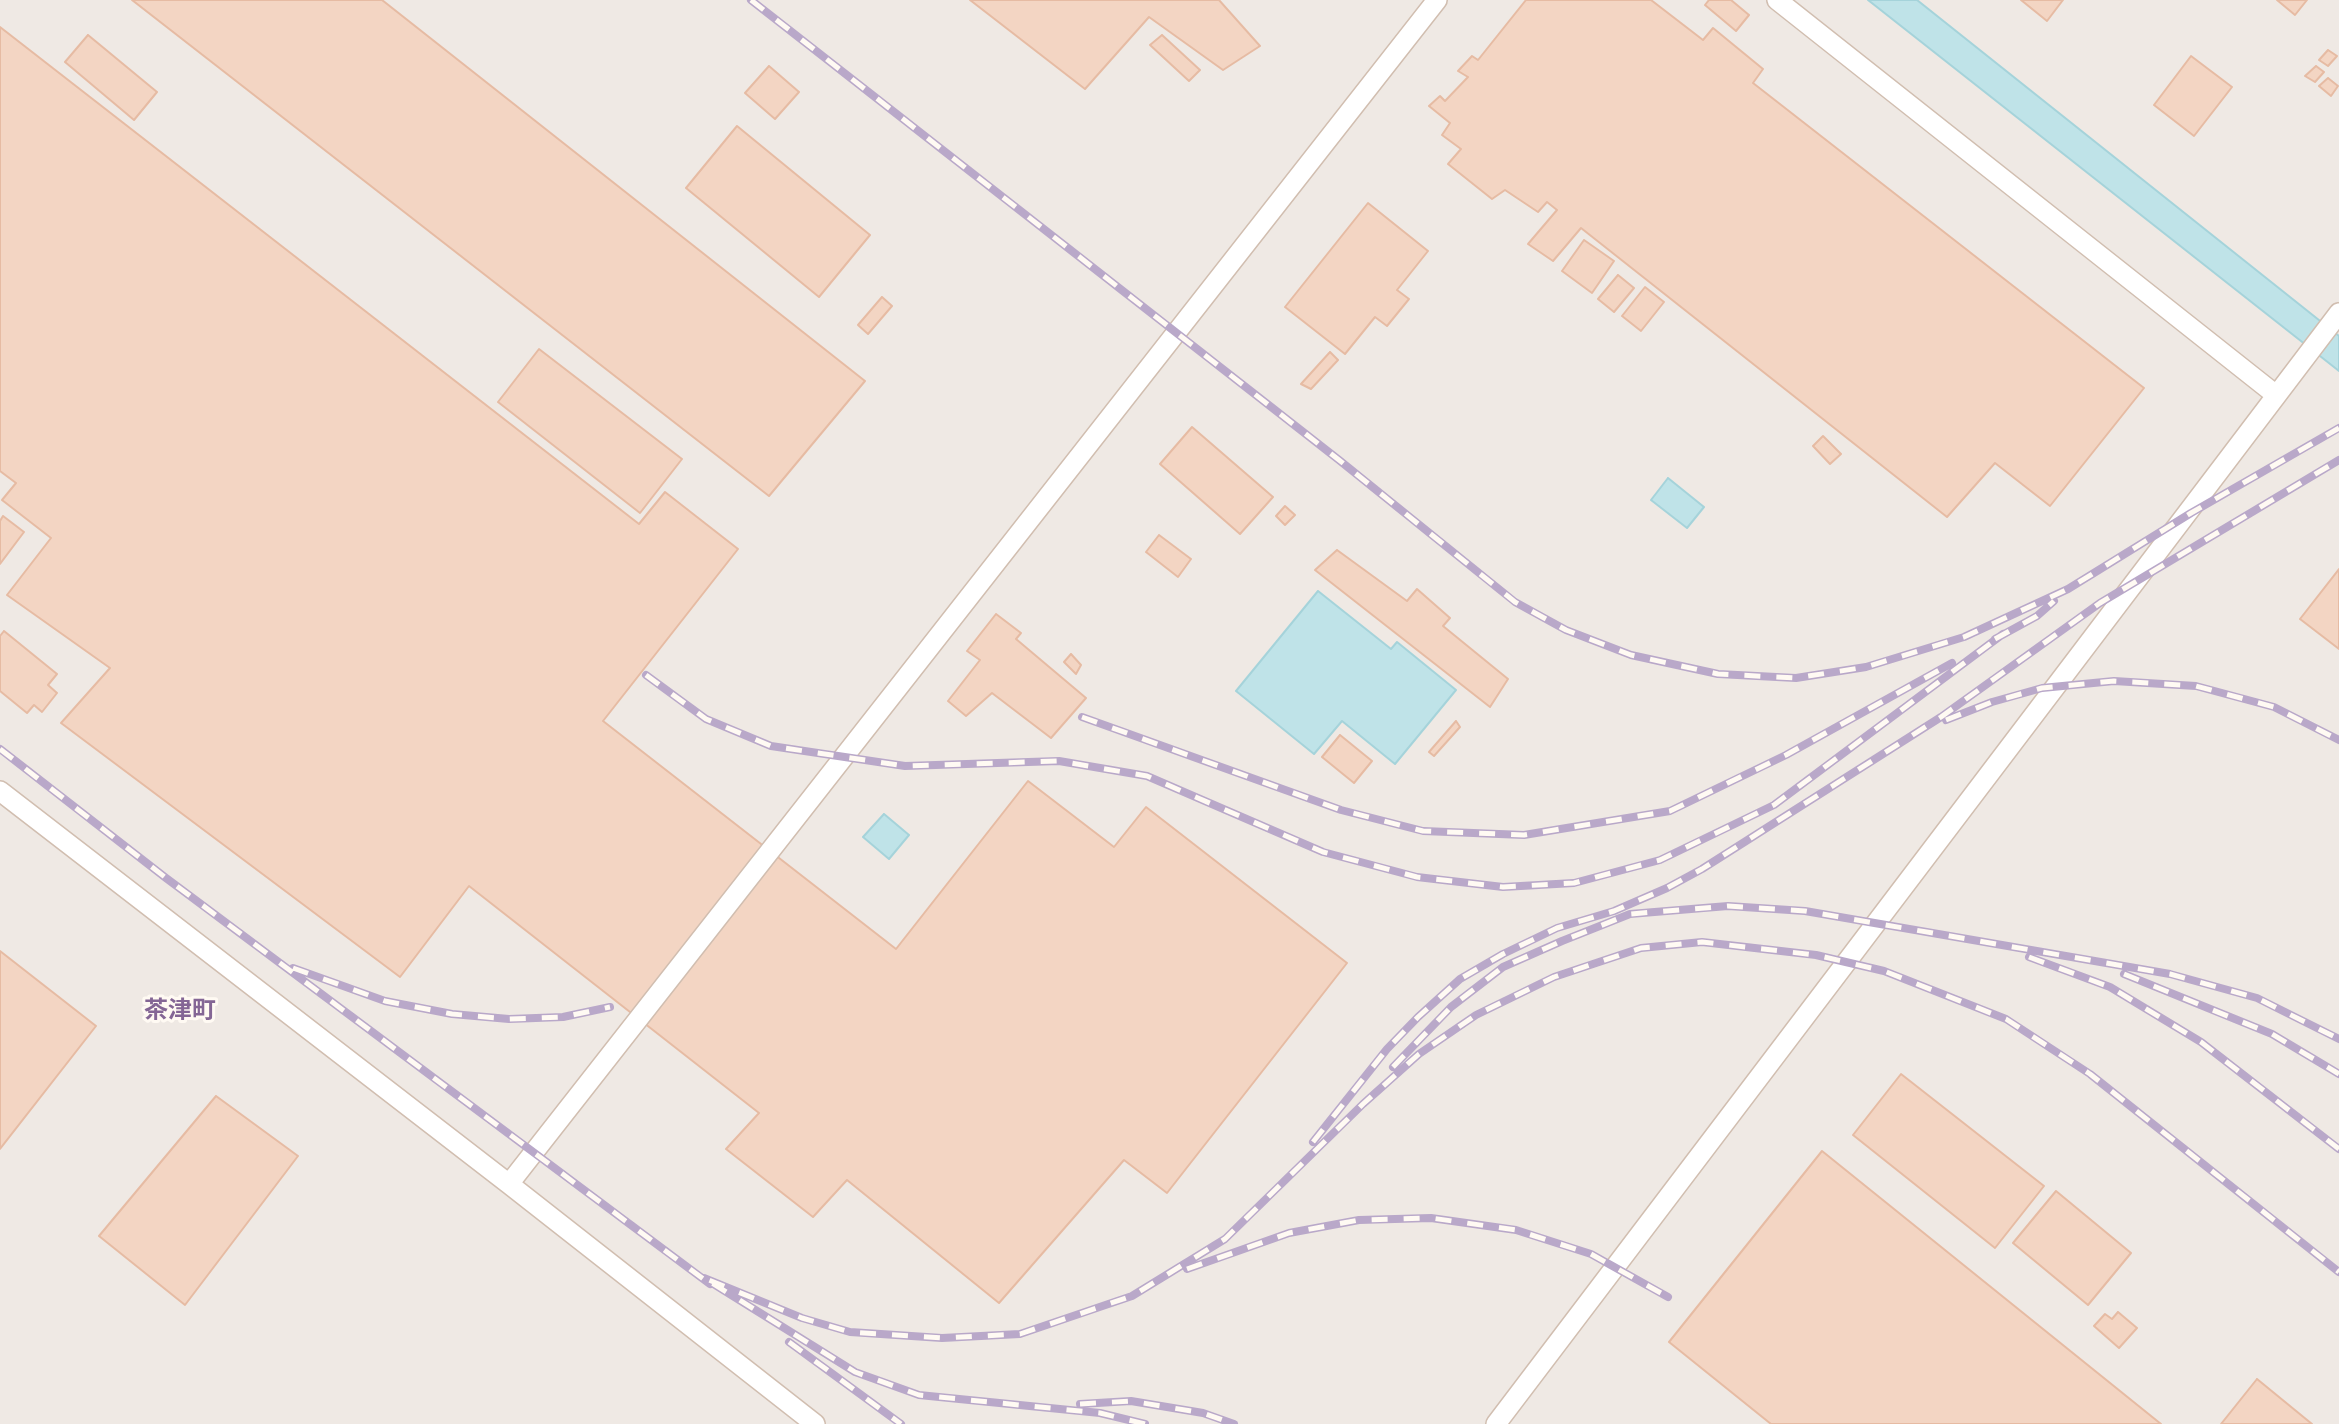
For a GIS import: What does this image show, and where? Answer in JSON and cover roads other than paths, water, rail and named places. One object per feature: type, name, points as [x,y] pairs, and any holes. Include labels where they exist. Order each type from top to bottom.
[{"type":"lane","points":[[509,1184],[1437,0]]},
{"type":"lane","points":[[1777,0],[2276,395]]},
{"type":"lane","points":[[1496,1424],[2339,313]]},
{"type":"lane","points":[[0,791],[815,1424]]},
{"type":"water","points":[[1868,0],[1917,0],[2339,336],[2339,371]]},
{"type":"water","points":[[1668,478],[1704,507],[1687,528],[1651,500]]},
{"type":"water","points":[[1318,591],[1391,649],[1397,642],[1456,690],[1395,764],[1342,721],[1314,754],[1236,691]]},
{"type":"water","points":[[884,814],[909,835],[889,859],[863,837]]},
{"type":"railway","points":[[751,0],[1339,460],[1515,602],[1566,630],[1631,655],[1718,674],[1796,678],[1866,667],[1964,637],[2068,589],[2191,513],[2339,428]]},
{"type":"railway","points":[[1313,1142],[1387,1049],[1460,979],[1503,954],[1557,928],[1614,911],[1702,869],[1941,717],[2100,603],[2339,460]]},
{"type":"railway","points":[[1995,639],[2037,616],[2054,601]]},
{"type":"railway","points":[[646,675],[706,719],[771,746],[905,766],[1059,761],[1147,776],[1323,852],[1417,877],[1503,887],[1574,883],[1660,860],[1774,805],[2003,634]]},
{"type":"railway","points":[[1082,717],[1341,810],[1423,831],[1524,835],[1670,811],[1786,755],[1952,663]]},
{"type":"railway","points":[[1946,720],[1992,702],[2042,688],[2114,681],[2196,686],[2274,707],[2339,740]]},
{"type":"railway","points":[[0,749],[166,878],[710,1284]]},
{"type":"railway","points":[[1393,1067],[1451,1007],[1503,967],[1630,914],[1728,906],[1805,911],[2170,974],[2257,998],[2339,1039]]},
{"type":"railway","points":[[1145,1424],[1100,1413],[919,1395],[855,1372],[704,1278],[802,1318],[850,1332],[942,1338],[1020,1334],[1132,1296],[1225,1239],[1363,1104],[1419,1054],[1476,1015],[1554,977],[1641,948],[1702,942],[1816,955],[1884,971],[2006,1019],[2090,1074],[2339,1272]]},
{"type":"railway","points":[[2029,957],[2110,987],[2201,1042],[2339,1149]]},
{"type":"railway","points":[[293,968],[385,1001],[452,1014],[509,1019],[563,1017],[610,1007]]},
{"type":"railway","points":[[2124,974],[2272,1034],[2339,1074]]},
{"type":"railway","points":[[1187,1269],[1289,1233],[1359,1220],[1431,1218],[1516,1230],[1591,1254],[1668,1297]]},
{"type":"railway","points":[[789,1342],[901,1424]]},
{"type":"railway","points":[[1080,1404],[1131,1401],[1203,1413],[1234,1424]]},
{"type":"district","name":"茶津町","points":[[180,1011]]}]
